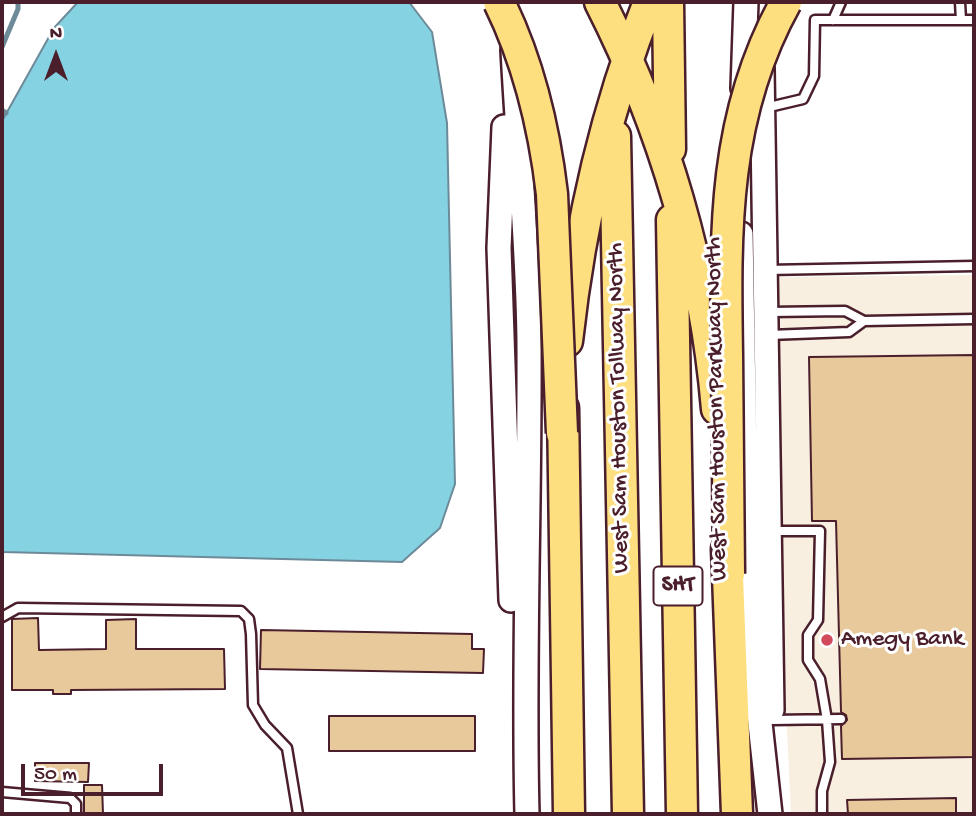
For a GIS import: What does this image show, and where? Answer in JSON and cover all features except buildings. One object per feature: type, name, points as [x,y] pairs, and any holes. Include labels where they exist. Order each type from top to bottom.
[{"type":"highway","points":[[499,2],[521,51],[533,89],[547,154],[552,194],[562,433],[569,814]]},
{"type":"highway","points":[[600,2],[641,92],[659,141],[692,253],[703,301],[711,356],[729,574]]},
{"type":"highway","name":"West Sam Houston Tollway North","points":[[612,2],[628,814]]},
{"type":"highway","points":[[562,433],[572,295],[587,206],[618,89],[649,2]]},
{"type":"highway","name":"SHT","points":[[668,2],[682,814]]},
{"type":"highway","points":[[737,814],[729,574],[726,281],[728,195],[737,132],[744,107],[768,39],[786,2]]},
{"type":"main road","points":[[509,2],[526,233],[529,342],[524,719],[527,814]]},
{"type":"main road","points":[[509,2],[499,248],[514,673],[524,719]]},
{"type":"main road","name":"West Sam Houston Parkway North","points":[[746,2],[740,190],[748,614],[772,814]]},
{"type":"main road","points":[[761,2],[772,814]]},
{"type":"lane","points":[[833,20],[841,2]]},
{"type":"lane","points":[[960,2],[961,20]]},
{"type":"lane","points":[[762,108],[803,99],[814,76],[816,20],[974,20]]},
{"type":"lane","points":[[765,270],[974,266]]},
{"type":"lane","points":[[765,312],[845,311],[864,321],[974,319]]},
{"type":"lane","points":[[766,335],[849,332],[864,321]]},
{"type":"lane","points":[[769,531],[820,531],[818,620],[807,635],[808,660],[820,679],[827,720],[830,762],[822,792],[822,814]]},
{"type":"lane","points":[[2,607],[241,611],[249,619],[251,634],[253,705],[265,725],[287,748],[298,814]]},
{"type":"lane","points":[[2,617],[18,608]]},
{"type":"lane","points":[[772,720],[841,719]]},
{"type":"lane","points":[[2,792],[70,798],[76,804],[76,814]]},
{"type":"shaded area","points":[[974,275],[974,814],[791,814],[779,561],[776,277]]},
{"type":"water","points":[[78,2],[409,2],[432,32],[447,123],[455,484],[440,528],[402,562],[2,552],[2,121],[54,28]]},
{"type":"waterway","points":[[2,47],[18,9],[18,2]]},
{"type":"waterway","points":[[2,110],[6,113]]},
{"type":"place","name":"Amegy Bank","points":[[827,640]]}]
